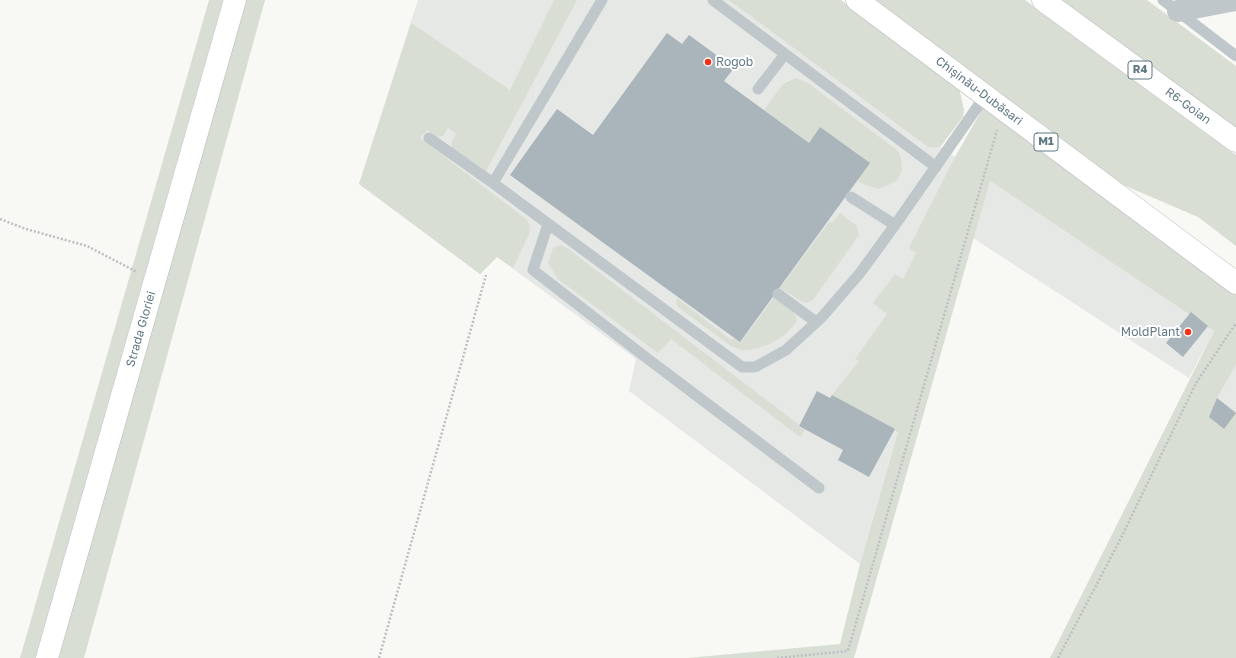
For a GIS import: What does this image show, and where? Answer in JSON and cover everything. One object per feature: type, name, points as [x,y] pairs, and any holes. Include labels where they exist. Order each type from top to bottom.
[{"type":"main road","name":"Strada Gloriei","points":[[47,658],[235,0]]},
{"type":"main road","name":"Chișinău-Dubăsari","points":[[857,0],[1236,284]]},
{"type":"main road","name":"R6-Goian","points":[[1043,0],[1236,141]]},
{"type":"street","points":[[1170,5],[1235,0]]},
{"type":"lane","points":[[493,183],[602,0]]},
{"type":"lane","points":[[712,0],[936,167]]},
{"type":"lane","points":[[1170,5],[1236,56]]},
{"type":"lane","points":[[758,89],[785,54]]},
{"type":"lane","points":[[429,138],[493,183],[742,367],[755,367],[786,350],[816,322],[860,273],[985,96]]},
{"type":"lane","points":[[851,196],[895,225]]},
{"type":"lane","points":[[548,224],[533,270],[819,488]]},
{"type":"lane","points":[[778,294],[816,322]]},
{"type":"path","points":[[777,658],[848,651],[1003,109]]},
{"type":"path","points":[[0,219],[26,229],[87,246],[155,281]]},
{"type":"path","points":[[379,658],[486,275]]},
{"type":"path","points":[[1058,658],[1119,542],[1196,383],[1236,323]]},
{"type":"shaded area","points":[[209,0],[223,0],[35,658],[20,658]]},
{"type":"shaded area","points":[[244,0],[265,0],[84,658],[58,658]]},
{"type":"shaded area","points":[[418,0],[746,0],[955,157],[898,432],[860,564],[629,391],[636,359],[497,257],[480,274],[359,184]]},
{"type":"shaded area","points":[[554,0],[577,0],[485,173],[451,148],[452,141],[456,134],[448,128],[443,136],[438,137],[427,130],[420,138],[526,219],[530,225],[529,234],[513,268],[497,257],[480,274],[359,184],[411,23],[510,90]]},
{"type":"shaded area","points":[[729,0],[841,0],[959,88],[964,110],[963,117],[941,146],[934,148],[928,147]]},
{"type":"shaded area","points":[[873,0],[1025,0],[1236,155],[1236,246],[1198,217],[1114,181]]},
{"type":"shaded area","points":[[1060,0],[1147,0],[1236,66],[1236,129]]},
{"type":"shaded area","points":[[796,78],[808,83],[898,151],[901,158],[902,171],[897,180],[878,189],[860,183],[820,127],[809,143],[764,110],[783,84]]},
{"type":"shaded area","points":[[984,106],[1236,295],[1236,365],[1217,398],[1236,413],[1236,658],[1050,658],[1214,331],[990,181],[854,658],[687,658],[840,644],[860,564],[898,432],[832,395],[859,361],[855,359],[887,314],[873,303],[895,274],[903,279],[916,253],[909,248],[955,157]]},
{"type":"shaded area","points":[[990,181],[1214,331],[1189,378],[973,238]]},
{"type":"shaded area","points":[[840,213],[857,226],[859,235],[813,300],[806,303],[801,301],[780,288],[829,222],[833,222]]},
{"type":"shaded area","points":[[561,245],[567,248],[798,424],[799,427],[805,430],[800,437],[671,339],[658,353],[558,279],[548,263],[553,248]]},
{"type":"shaded area","points":[[775,296],[795,314],[797,321],[785,335],[770,344],[751,350],[741,350],[731,346],[678,307],[676,302],[677,298],[731,340],[733,338],[741,342]]},
{"type":"shaded area","points":[[1236,365],[1236,413],[1217,398]]},
{"type":"building","points":[[667,33],[682,44],[689,35],[734,68],[724,81],[809,143],[820,127],[870,163],[740,342],[510,175],[557,109],[593,135]]},
{"type":"building","points":[[1191,312],[1208,326],[1183,357],[1166,343]]},
{"type":"building","points":[[817,391],[830,398],[832,395],[895,429],[869,477],[838,460],[843,450],[799,426]]},
{"type":"building","points":[[1217,398],[1236,413],[1224,429],[1209,417]]},
{"type":"place","name":"Rogob","points":[[708,62]]},
{"type":"place","name":"MoldPlant","points":[[1188,332]]}]
